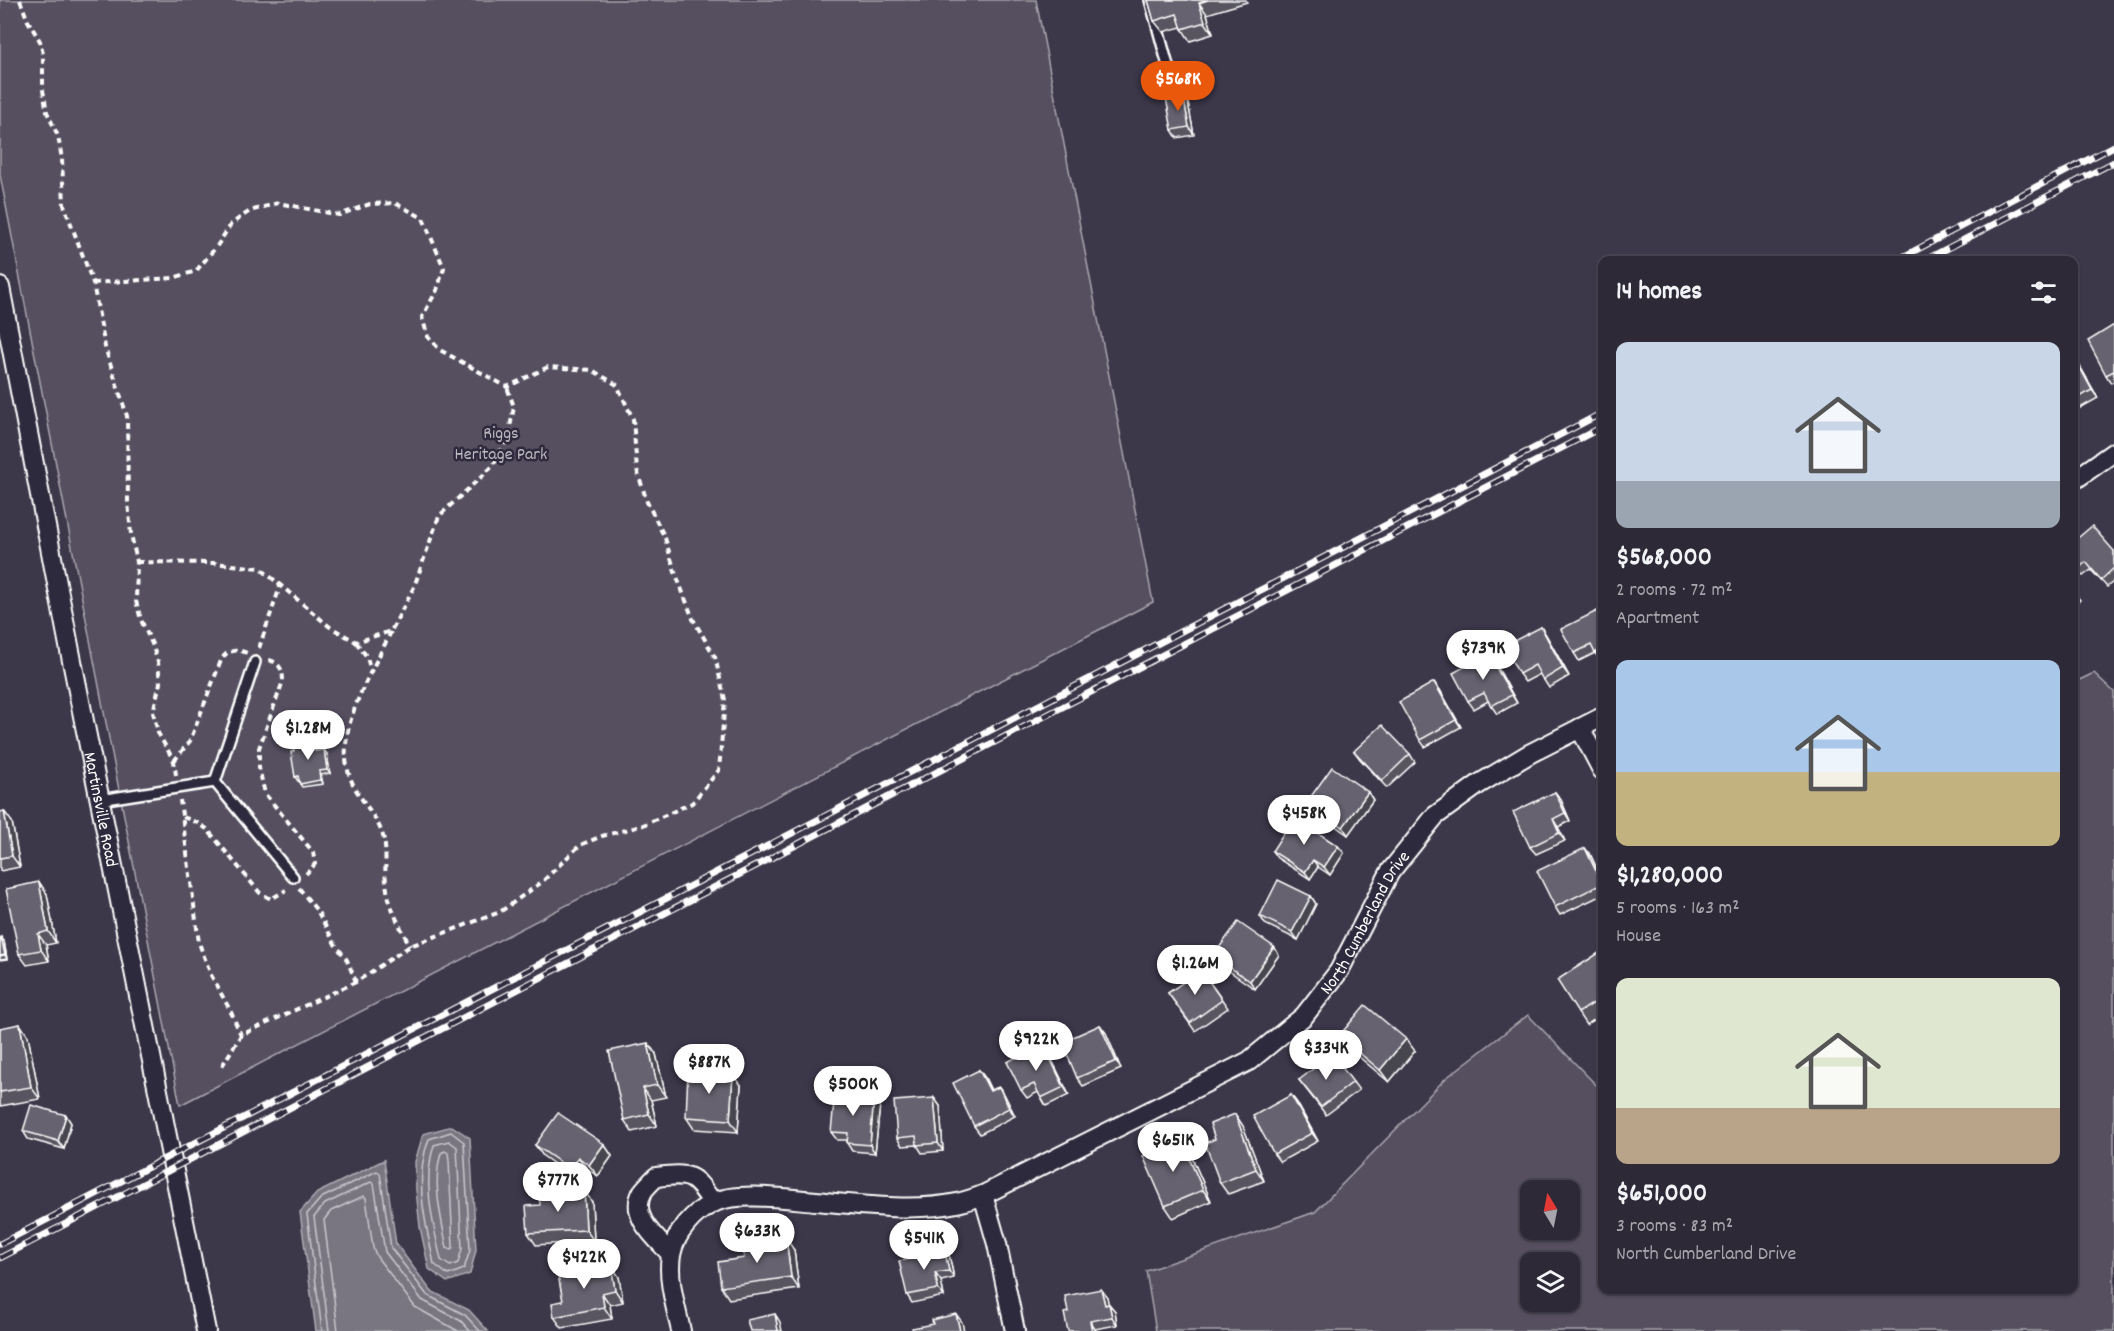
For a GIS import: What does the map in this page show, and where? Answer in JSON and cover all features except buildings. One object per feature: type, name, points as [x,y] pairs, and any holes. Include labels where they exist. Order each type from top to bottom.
[{"type":"street","name":"Martinsville Road","points":[[0,287],[206,1331]]},
{"type":"street","points":[[2078,477],[2114,452]]},
{"type":"street","name":"North Cumberland Drive","points":[[681,1331],[671,1281],[672,1254],[678,1238],[690,1219],[713,1203],[730,1198],[773,1197],[870,1205],[929,1206],[957,1203],[983,1195],[1249,1062],[1304,1016],[1339,971],[1390,872],[1435,816],[1479,784],[1598,719]]},
{"type":"street","points":[[1580,728],[1598,762]]},
{"type":"street","points":[[672,1254],[646,1228],[638,1208],[642,1192],[656,1177],[680,1175],[698,1181],[713,1203]]},
{"type":"street","points":[[983,1195],[997,1244],[1015,1331]]},
{"type":"lane","points":[[1150,0],[1173,84]]},
{"type":"lane","points":[[215,782],[255,662]]},
{"type":"lane","points":[[100,800],[215,782]]},
{"type":"lane","points":[[215,782],[297,879]]},
{"type":"path","points":[[20,0],[42,48],[43,90],[47,112],[58,136],[62,159],[64,205],[93,283],[105,347],[127,417],[128,502],[137,562],[136,601],[158,662],[160,682],[153,712],[158,733],[174,761],[199,943],[211,975],[241,1035]]},
{"type":"path","points":[[93,283],[173,278],[196,271],[218,246],[231,224],[250,211],[278,203],[339,215],[370,204],[396,203],[423,218],[444,268],[438,290],[422,317],[428,337],[441,350],[507,387],[514,406],[508,437],[493,466],[439,516],[414,587],[371,672],[350,720],[344,752],[350,778],[382,831],[387,849],[386,883],[392,910],[410,946]]},
{"type":"path","points":[[222,1066],[241,1035],[356,982],[410,946],[500,912],[542,882],[580,845],[602,836],[641,826],[692,803],[719,770],[725,700],[715,657],[693,619],[665,538],[647,502],[637,470],[633,419],[617,385],[592,370],[548,367],[507,387]]},
{"type":"path","points":[[137,562],[213,563],[260,568],[330,627],[356,642],[367,657],[371,672]]},
{"type":"path","points":[[174,761],[190,741],[222,658],[228,652],[239,650],[256,656],[280,584]]},
{"type":"path","points":[[356,642],[391,632]]},
{"type":"path","points":[[267,659],[277,662],[283,672],[284,681],[259,748],[259,768],[265,794],[313,852],[315,864],[297,879],[335,944],[347,960],[356,982]]},
{"type":"path","points":[[183,817],[207,829],[260,893],[271,899],[287,889]]},
{"type":"green space","name":"Riggs Heritage Park","points":[[0,0],[1036,0],[1153,602],[180,1105],[0,175]]},
{"type":"green space","points":[[2094,673],[2114,692],[2114,1331],[1156,1331],[1146,1271],[1315,1212],[1446,1078],[1528,1015],[1598,1087],[1598,1294],[2078,1294],[2078,681]]},
{"type":"water","points":[[452,1126],[470,1138],[476,1250],[470,1274],[447,1282],[429,1269],[420,1227],[415,1162],[423,1134]]},
{"type":"water","points":[[384,1160],[396,1244],[431,1291],[469,1310],[488,1331],[316,1331],[300,1212],[317,1193]]},
{"type":"railway","points":[[1905,256],[2114,146]]},
{"type":"railway","points":[[1933,256],[2114,162]]},
{"type":"railway","points":[[0,1244],[1598,415]]},
{"type":"railway","points":[[0,1258],[1598,429]]}]
